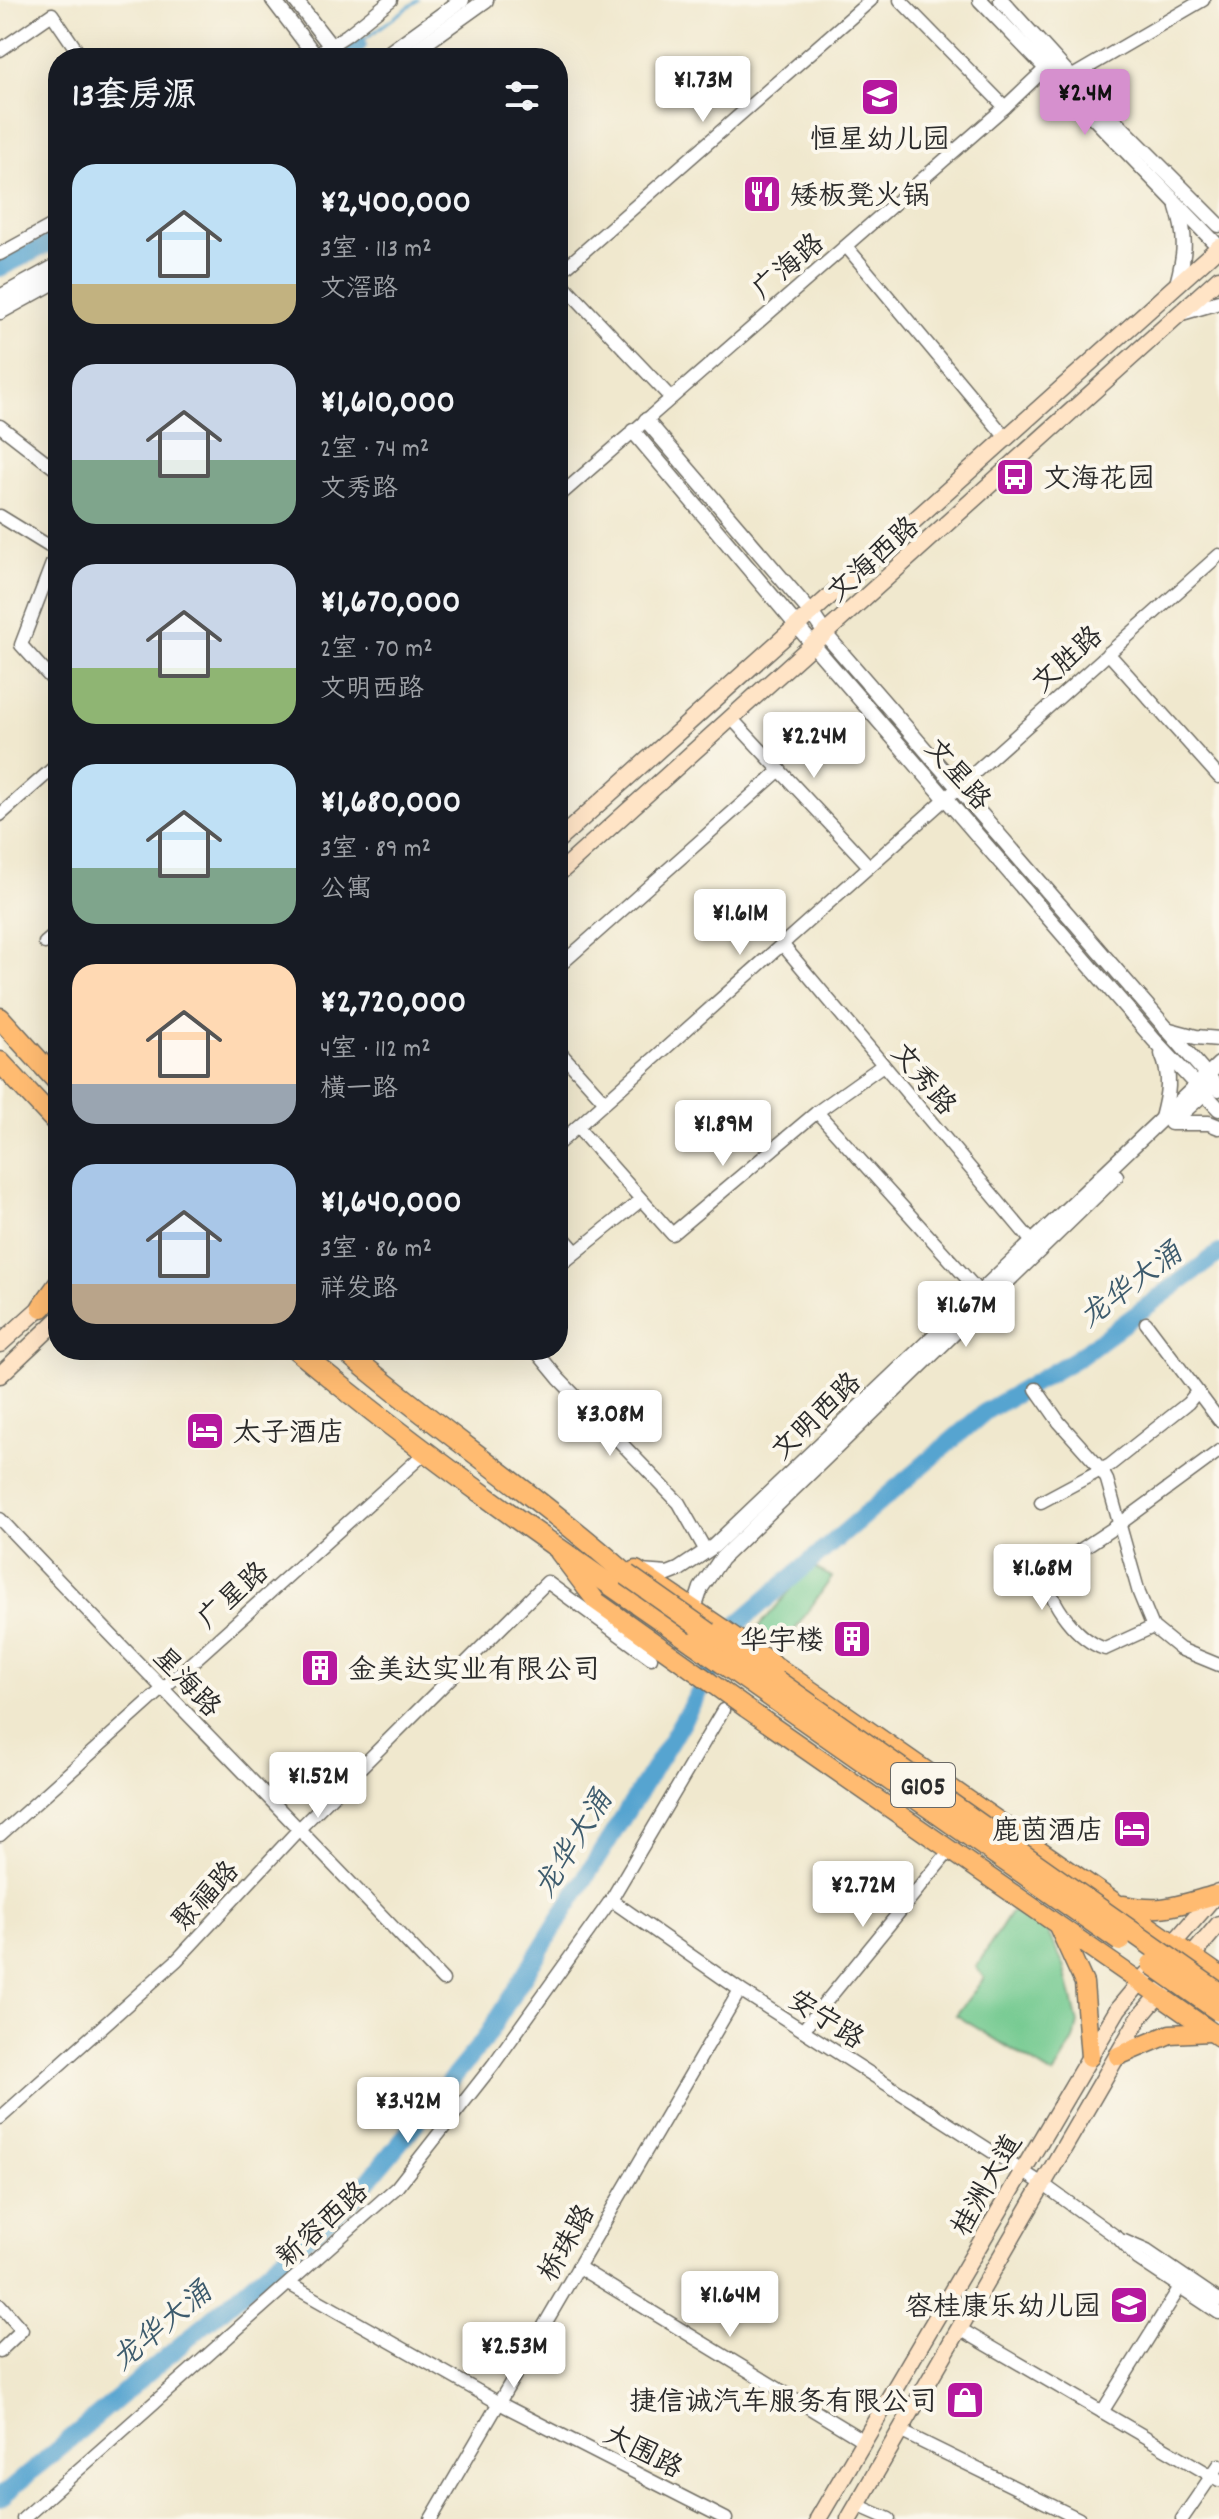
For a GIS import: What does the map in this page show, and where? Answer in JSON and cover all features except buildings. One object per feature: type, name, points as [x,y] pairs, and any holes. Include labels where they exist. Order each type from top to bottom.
[{"type":"highway","points":[[0,1018],[48,1071]]},
{"type":"highway","points":[[0,1062],[48,1116]]},
{"type":"highway","points":[[42,1307],[48,1299]]},
{"type":"highway","name":"G105","points":[[309,1360],[425,1453],[558,1550],[1219,2011]]},
{"type":"highway","name":"G105","points":[[356,1360],[439,1427],[633,1574],[1219,1993]]},
{"type":"main road","name":"文海西路","points":[[568,831],[1219,247]]},
{"type":"main road","name":"文海西路","points":[[568,865],[1219,278]]},
{"type":"main road","points":[[0,1344],[48,1301]]},
{"type":"main road","points":[[0,1375],[48,1329]]},
{"type":"main road","points":[[558,1550],[596,1601],[1216,2034]]},
{"type":"main road","points":[[633,1574],[694,1609],[1219,1975]]},
{"type":"main road","points":[[1113,1902],[1149,1910],[1165,1909],[1217,1893]]},
{"type":"main road","name":"桂洲大道","points":[[818,2519],[1118,2009],[1217,1893]]},
{"type":"main road","points":[[1088,1945],[1102,1943],[1114,1933],[1116,1912],[1113,1902]]},
{"type":"main road","points":[[1057,1923],[1084,1983],[1090,2057]]},
{"type":"main road","name":"桂洲大道","points":[[853,2512],[1139,2018],[1219,1924]]},
{"type":"main road","points":[[1118,2056],[1170,2034],[1216,2034]]},
{"type":"street","points":[[273,0],[308,48]]},
{"type":"street","points":[[295,0],[333,48]]},
{"type":"street","points":[[325,48],[391,0]]},
{"type":"street","points":[[396,48],[462,0]]},
{"type":"street","points":[[419,48],[486,0]]},
{"type":"street","points":[[568,268],[871,0]]},
{"type":"street","points":[[900,0],[1005,107]]},
{"type":"street","points":[[980,0],[1045,69],[1182,199],[1219,225]]},
{"type":"street","points":[[1001,0],[1182,199],[1219,247]]},
{"type":"street","points":[[1071,77],[1203,0]]},
{"type":"street","points":[[0,50],[52,14],[75,48]]},
{"type":"street","name":"广海路","points":[[568,488],[1045,69]]},
{"type":"street","points":[[1182,199],[1219,206]]},
{"type":"street","points":[[1177,284],[1185,257],[1182,199]]},
{"type":"street","points":[[0,254],[48,228]]},
{"type":"street","points":[[846,246],[1007,439]]},
{"type":"street","points":[[0,297],[48,271]]},
{"type":"street","points":[[0,312],[48,286]]},
{"type":"street","points":[[568,288],[671,398]]},
{"type":"street","points":[[1180,313],[1203,304],[1219,302]]},
{"type":"street","name":"文星路","points":[[646,420],[812,614],[820,640],[945,797],[1210,1085],[1219,1109]]},
{"type":"street","points":[[0,426],[48,463]]},
{"type":"street","name":"文星路","points":[[633,431],[797,626],[820,640],[958,786],[1160,1034]]},
{"type":"street","points":[[0,516],[48,545]]},
{"type":"street","name":"文胜路","points":[[568,1135],[1219,555]]},
{"type":"street","points":[[48,574],[21,645],[48,675]]},
{"type":"street","points":[[1108,653],[1219,777]]},
{"type":"street","points":[[732,719],[869,866]]},
{"type":"street","points":[[568,958],[780,770]]},
{"type":"street","points":[[0,815],[48,773]]},
{"type":"street","name":"文秀路","points":[[782,944],[1033,1243]]},
{"type":"street","points":[[1219,1039],[1160,1034],[1169,1070],[1167,1121],[1209,1123],[1219,1127]]},
{"type":"street","points":[[568,1061],[605,1102]]},
{"type":"street","name":"文明西路","points":[[633,1574],[668,1574],[706,1551],[766,1498],[1033,1243],[1210,1085],[1219,1064]]},
{"type":"street","points":[[577,1127],[672,1234],[817,1112],[883,1065]]},
{"type":"street","points":[[817,1112],[980,1293]]},
{"type":"street","name":"文明西路","points":[[694,1609],[701,1588],[721,1559],[1167,1121]]},
{"type":"street","points":[[568,1259],[641,1200]]},
{"type":"street","points":[[568,1243],[576,1252]]},
{"type":"street","points":[[1146,1323],[1219,1420]]},
{"type":"street","points":[[543,1360],[679,1503],[706,1551]]},
{"type":"street","points":[[1036,1389],[1107,1480],[1139,1593],[1153,1627],[1180,1649],[1219,1665]]},
{"type":"street","points":[[1041,1502],[1101,1469],[1188,1403],[1196,1393]]},
{"type":"street","points":[[1153,1627],[1105,1649],[1092,1645],[1068,1621],[1046,1578],[1053,1568],[1219,1451]]},
{"type":"street","name":"广星路","points":[[0,1835],[425,1453]]},
{"type":"street","name":"星海路","points":[[0,1519],[443,1980]]},
{"type":"street","name":"聚福路","points":[[0,2118],[177,1960],[300,1828],[547,1582],[651,1658]]},
{"type":"street","name":"新容西路","points":[[23,2519],[397,2187],[493,2065],[611,1900],[723,1710]]},
{"type":"street","points":[[803,2030],[950,1850]]},
{"type":"street","name":"安宁路","points":[[611,1900],[740,1990],[1044,2185],[1118,2238]]},
{"type":"street","name":"桥珠路","points":[[431,2519],[740,1990]]},
{"type":"street","points":[[1118,2238],[1138,2259],[1219,2313]]},
{"type":"street","points":[[1118,2238],[1147,2251],[1219,2300]]},
{"type":"street","points":[[578,2267],[864,2441]]},
{"type":"street","name":"大围路","points":[[289,2284],[499,2403],[726,2519]]},
{"type":"street","points":[[1102,2412],[1180,2287]]},
{"type":"street","points":[[0,2305],[22,2330],[0,2351]]},
{"type":"street","points":[[960,2329],[1102,2412],[1216,2473],[1182,2519]]},
{"type":"street","points":[[900,2431],[1079,2519]]},
{"type":"street","points":[[853,2512],[889,2519]]},
{"type":"green space","points":[[811,1566],[832,1577],[782,1648],[757,1629]]},
{"type":"green space","points":[[1012,1911],[1046,1929],[1064,1965],[1078,2023],[1074,2040],[1053,2075],[956,2015],[984,1978],[976,1967]]},
{"type":"waterway","points":[[358,44],[418,0]]},
{"type":"waterway","points":[[353,48],[358,44]]},
{"type":"waterway","points":[[0,268],[48,244]]},
{"type":"waterway","name":"龙华大涌","points":[[0,2498],[354,2198],[484,2040],[670,1742],[741,1621],[986,1411],[1077,1358],[1219,1253]]},
{"type":"place","name":"恒星幼儿园","points":[[880,97]]},
{"type":"place","name":"矮板凳火锅","points":[[762,194]]},
{"type":"place","name":"文海花园","points":[[1015,477]]},
{"type":"place","name":"太子酒店","points":[[205,1431]]},
{"type":"place","name":"华宇楼","points":[[852,1639]]},
{"type":"place","name":"金美达实业有限公司","points":[[320,1668]]},
{"type":"place","name":"鹿茵酒店","points":[[1132,1829]]},
{"type":"place","name":"容桂康乐幼儿园","points":[[1129,2305]]},
{"type":"place","name":"捷信诚汽车服务有限公司","points":[[965,2400]]}]
